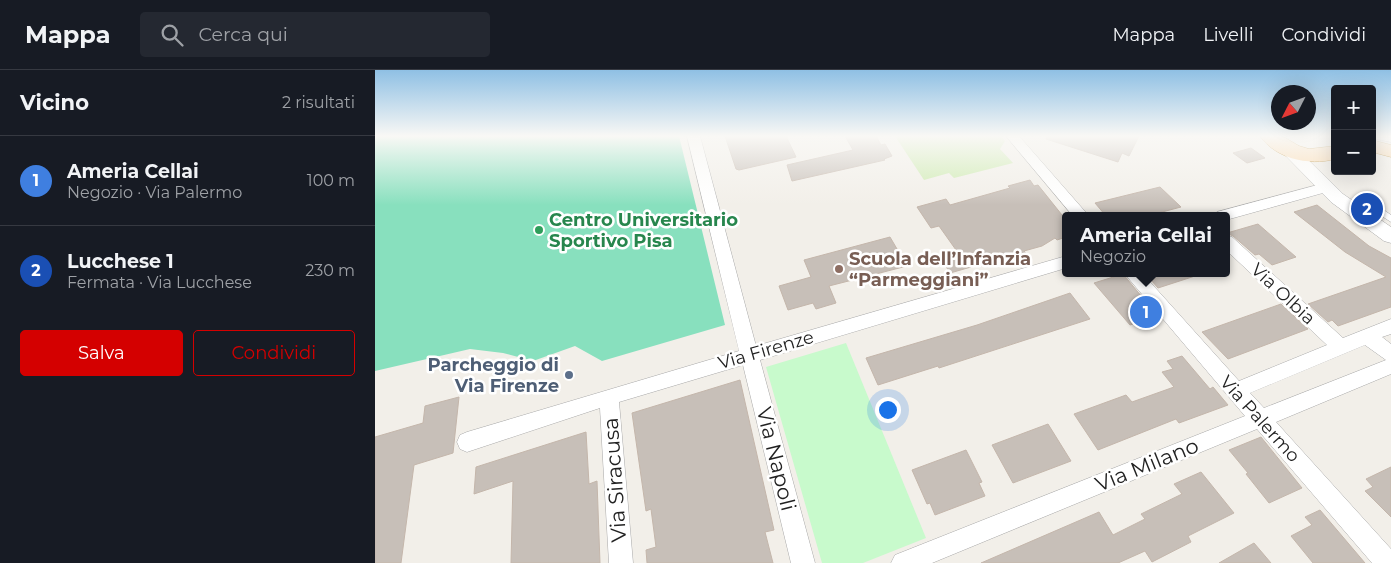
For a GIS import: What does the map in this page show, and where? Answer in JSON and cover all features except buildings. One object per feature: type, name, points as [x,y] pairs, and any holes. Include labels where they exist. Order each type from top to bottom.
[{"type":"street","name":"Via Napoli","points":[[699,159],[803,563]]},
{"type":"street","points":[[1032,159],[1078,212]]},
{"type":"street","points":[[1296,159],[1325,188],[1391,236]]},
{"type":"street","points":[[1325,188],[1328,159]]},
{"type":"street","points":[[1230,214],[1325,188]]},
{"type":"street","name":"Via Olbia","points":[[1230,244],[1340,346]]},
{"type":"street","name":"Via Firenze","points":[[467,442],[609,397],[1062,263]]},
{"type":"street","name":"Via Palermo","points":[[1136,277],[1388,563]]},
{"type":"street","points":[[1235,391],[1391,326]]},
{"type":"street","points":[[1367,336],[1391,354]]},
{"type":"street","name":"Via Milano","points":[[903,563],[1391,366]]},
{"type":"street","name":"Via Siracusa","points":[[609,397],[621,563]]},
{"type":"lane","points":[[1366,202],[1391,219]]},
{"type":"green space","name":"Centro Universitario Sportivo Pisa","points":[[375,159],[685,159],[725,325],[602,361],[575,346],[533,361],[503,353],[470,349],[375,371]]},
{"type":"green space","points":[[910,159],[1009,159],[1013,163],[954,178],[949,173],[924,180]]},
{"type":"green space","points":[[846,343],[926,538],[863,563],[822,563],[766,367]]},
{"type":"place","name":"Lucchese 1","points":[[1367,209]]},
{"type":"place","name":"Centro Universitario Sportivo Pisa","points":[[539,230]]},
{"type":"place","name":"Scuola dell’Infanzia “Parmeggiani”","points":[[839,269]]},
{"type":"place","name":"Ameria Cellai","points":[[1146,312]]},
{"type":"place","name":"Parcheggio di Via Firenze","points":[[569,375]]}]
